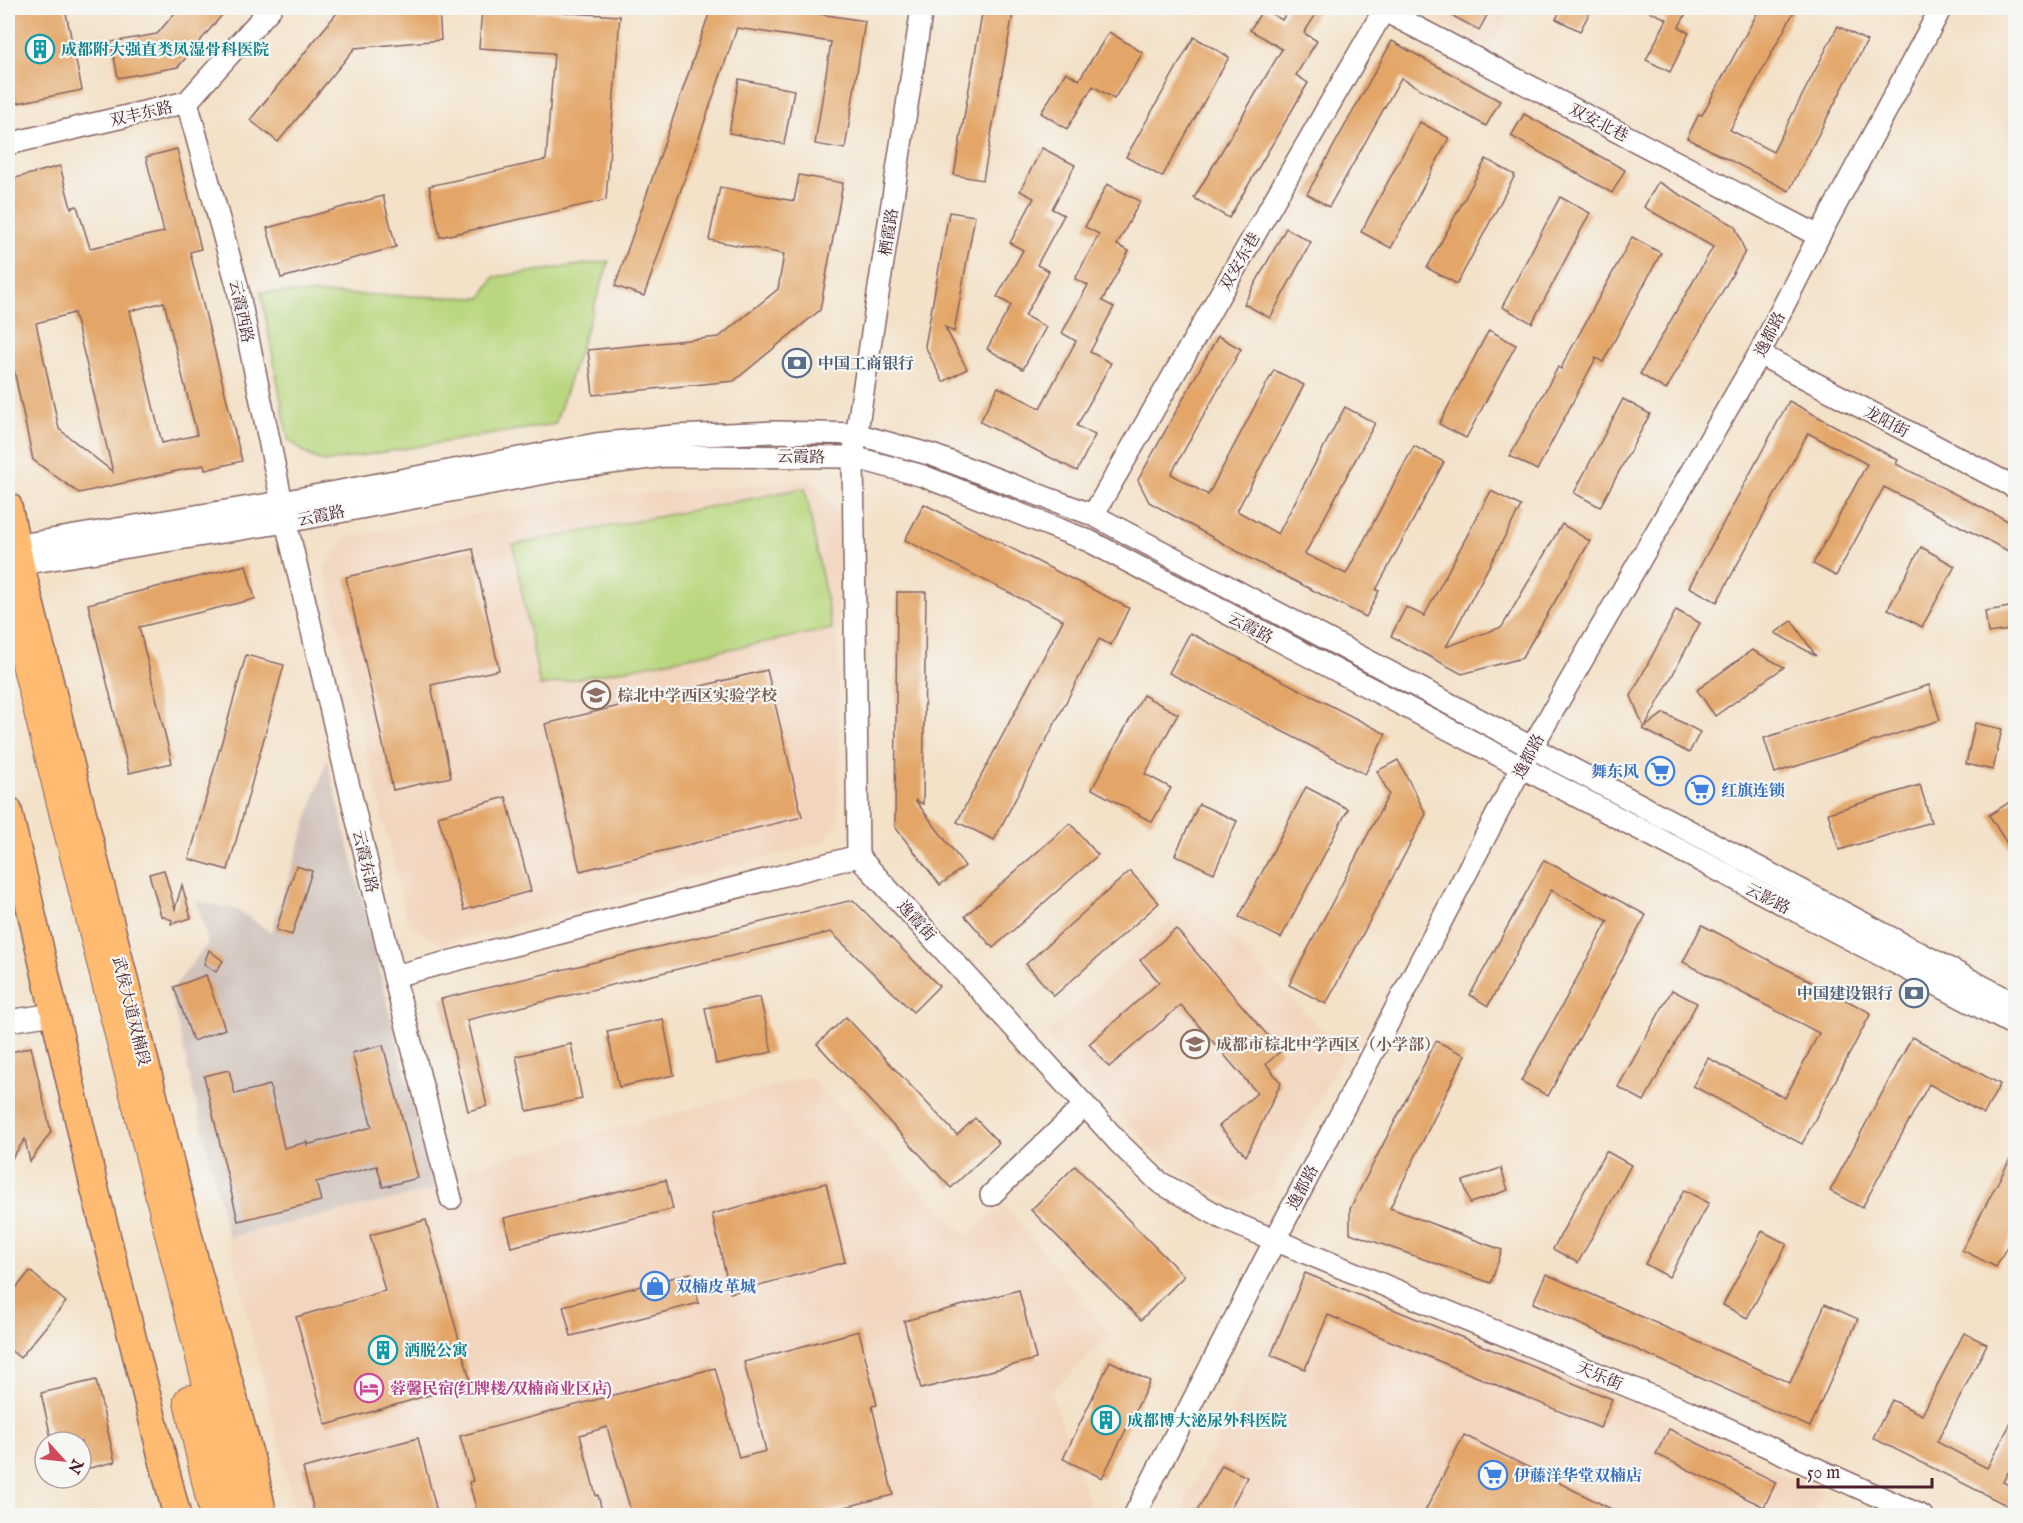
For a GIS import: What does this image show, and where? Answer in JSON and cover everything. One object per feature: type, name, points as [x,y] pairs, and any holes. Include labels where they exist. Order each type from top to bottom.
[{"type":"highway","points":[[12,561],[242,1515]]},
{"type":"highway","points":[[8,672],[199,1436],[216,1515]]},
{"type":"main road","name":"武侯大道双楠段","points":[[8,506],[12,561],[195,1262],[254,1471],[263,1515]]},
{"type":"main road","points":[[8,810],[93,1182],[177,1515]]},
{"type":"street","name":"双丰东路","points":[[8,144],[187,102],[271,8]]},
{"type":"street","name":"栖霞路","points":[[853,457],[922,8]]},
{"type":"street","name":"双安北巷","points":[[1382,8],[1819,236]]},
{"type":"street","name":"双安东巷","points":[[1093,515],[1382,8]]},
{"type":"street","name":"逸都路","points":[[1134,1515],[1520,769],[1759,354],[1819,236],[1941,8]]},
{"type":"street","name":"云霞西路","points":[[187,102],[237,285],[284,512]]},
{"type":"street","name":"龙阳街","points":[[1759,354],[2016,488]]},
{"type":"street","points":[[284,512],[596,444],[673,435],[776,432],[856,434],[932,455],[1093,515],[2016,1004]]},
{"type":"street","name":"云霞路","points":[[12,561],[284,512],[665,456],[853,457],[923,476],[1089,542],[1520,769]]},
{"type":"street","points":[[394,976],[858,856],[853,457]]},
{"type":"street","name":"云霞东路","points":[[284,512],[394,976],[451,1199]]},
{"type":"street","name":"云影路","points":[[1520,769],[2016,1026]]},
{"type":"street","name":"逸霞街","points":[[858,856],[1085,1105],[1159,1182],[1224,1219],[1275,1240]]},
{"type":"street","points":[[8,1021],[54,1014]]},
{"type":"street","points":[[991,1195],[1085,1105]]},
{"type":"street","name":"天乐街","points":[[1275,1240],[1695,1414],[1922,1515]]},
{"type":"shaded area","points":[[1412,8],[1504,8],[1510,11],[1491,46]]},
{"type":"shaded area","name":"棕北中学西区实验学校","points":[[812,481],[839,515],[838,823],[823,842],[442,945],[407,923],[324,567],[347,537],[464,516],[605,496]]},
{"type":"shaded area","points":[[327,759],[434,1190],[228,1237],[170,992],[208,943],[197,901],[236,909],[271,932]]},
{"type":"shaded area","name":"成都市棕北中学西区（小学部）","points":[[1192,899],[1344,1052],[1272,1189],[1234,1202],[1178,1173],[1153,1150],[1046,1035]]},
{"type":"shaded area","name":"双楠皮革城","points":[[808,1077],[967,1236],[1003,1203],[1111,1336],[1051,1391],[1092,1512],[1091,1516],[296,1515],[228,1237],[434,1190],[468,1180],[467,1169]]},
{"type":"shaded area","points":[[1320,1278],[1445,1324],[1603,1390],[1823,1493],[1812,1516],[1178,1516],[1296,1283]]},
{"type":"green space","points":[[609,261],[555,424],[324,462],[308,455],[288,439],[261,292],[481,298],[494,277]]},
{"type":"green space","points":[[805,488],[832,629],[540,686],[513,545]]},
{"type":"building","name":"成都附大强直类凤湿骨科医院","points":[[8,8],[65,8],[82,90],[8,105]]},
{"type":"building","points":[[179,8],[228,8],[178,67],[118,78],[111,42],[157,34]]},
{"type":"building","points":[[341,8],[439,8],[441,40],[355,48],[278,142],[250,120]]},
{"type":"building","points":[[482,8],[620,16],[606,200],[440,237],[429,186],[546,160],[554,53],[479,48]]},
{"type":"building","points":[[711,8],[729,8],[750,14],[751,8],[781,8],[865,21],[845,149],[815,144],[831,42],[737,28],[644,296],[615,286]]},
{"type":"building","points":[[983,8],[1014,8],[983,180],[954,175]]},
{"type":"building","points":[[1289,8],[1320,8],[1304,33],[1317,41],[1296,75],[1308,83],[1229,218],[1194,198],[1282,49],[1250,30],[1263,9],[1282,20]]},
{"type":"building","points":[[1438,8],[1491,8],[1479,30]]},
{"type":"building","points":[[1562,8],[1592,8],[1580,31],[1556,19]]},
{"type":"building","points":[[1642,8],[1689,8],[1679,27],[1689,33],[1670,72],[1646,60],[1667,19]]},
{"type":"building","points":[[1760,8],[1796,8],[1730,130],[1773,152],[1838,26],[1867,41],[1789,191],[1687,138],[1699,114],[1702,115]]},
{"type":"building","points":[[1109,32],[1143,53],[1114,99],[1093,86],[1067,129],[1041,113],[1066,72],[1079,80]]},
{"type":"building","points":[[1194,37],[1229,57],[1162,177],[1126,157]]},
{"type":"building","points":[[1392,41],[1500,101],[1486,126],[1401,78],[1329,207],[1307,194]]},
{"type":"building","points":[[739,79],[794,90],[784,144],[729,133]]},
{"type":"building","points":[[1524,114],[1625,170],[1612,193],[1511,136]]},
{"type":"building","points":[[1420,122],[1449,138],[1391,248],[1361,232]]},
{"type":"building","points":[[1042,148],[1075,165],[1052,209],[1064,215],[1037,265],[1049,271],[1025,316],[1046,327],[1023,369],[987,349],[1011,305],[997,297],[1023,250],[1010,243],[1034,198],[1020,191]]},
{"type":"building","points":[[177,149],[201,249],[190,252],[242,461],[205,470],[204,465],[79,493],[33,460],[8,342],[8,180],[60,166],[71,208],[77,206],[90,248],[164,232],[146,157]],"holes":[[[164,302],[197,435],[162,443],[130,311]],[[74,313],[113,472],[59,429],[36,323]]]},
{"type":"building","points":[[1486,159],[1515,175],[1457,284],[1427,268]]},
{"type":"building","points":[[799,175],[843,183],[820,310],[734,381],[593,395],[588,350],[719,337],[778,289],[784,254],[709,240],[720,187],[794,201]]},
{"type":"building","points":[[1658,182],[1735,226],[1745,252],[1666,390],[1640,374],[1713,247],[1644,207]]},
{"type":"building","points":[[1107,184],[1140,201],[1117,245],[1129,251],[1102,301],[1114,307],[1090,352],[1111,363],[1077,426],[1095,435],[1077,471],[980,422],[998,387],[1040,408],[1076,341],[1062,333],[1088,285],[1075,279],[1099,234],[1085,227]]},
{"type":"building","points":[[383,196],[396,247],[281,278],[267,228]]},
{"type":"building","points":[[1560,197],[1590,213],[1532,323],[1502,307]]},
{"type":"building","points":[[949,212],[975,216],[954,332],[945,327],[967,369],[943,382],[925,346]]},
{"type":"building","points":[[1286,228],[1311,242],[1270,318],[1244,304]]},
{"type":"building","points":[[1632,237],[1661,253],[1603,362],[1596,358],[1537,470],[1510,456],[1558,367],[1561,369]]},
{"type":"building","points":[[1489,330],[1516,345],[1466,438],[1439,424]]},
{"type":"building","points":[[1218,336],[1241,349],[1171,474],[1208,495],[1274,370],[1304,385],[1237,511],[1278,534],[1345,407],[1375,423],[1305,554],[1346,574],[1414,446],[1444,462],[1376,590],[1379,591],[1366,617],[1251,559],[1149,502],[1138,480]]},
{"type":"building","points":[[1623,399],[1650,414],[1600,507],[1574,493]]},
{"type":"building","points":[[1789,401],[1898,460],[1896,464],[2016,525],[2016,555],[1884,487],[1836,576],[1813,564],[1867,464],[1808,433],[1717,602],[1689,587]]},
{"type":"building","points":[[1491,491],[1521,506],[1446,647],[1502,627],[1562,524],[1590,541],[1522,658],[1462,674],[1391,636],[1406,607],[1424,616]]},
{"type":"building","points":[[924,504],[1129,608],[1111,645],[1099,639],[994,840],[957,822],[1063,620],[905,540]]},
{"type":"building","points":[[1921,547],[1955,566],[1922,627],[1888,609]]},
{"type":"building","points":[[473,549],[499,670],[431,685],[451,777],[393,790],[346,577]]},
{"type":"building","points":[[246,565],[255,599],[139,627],[172,763],[129,773],[88,604]]},
{"type":"building","points":[[897,592],[926,592],[923,804],[915,800],[965,866],[940,885],[895,827]]},
{"type":"building","points":[[2016,606],[2016,629],[1988,633],[1985,611]]},
{"type":"building","points":[[1676,610],[1700,623],[1645,727],[1664,713],[1700,732],[1689,753],[1643,729],[1631,696]]},
{"type":"building","points":[[1792,621],[1816,656],[1775,633]]},
{"type":"building","points":[[1190,633],[1386,734],[1365,774],[1169,673]]},
{"type":"building","points":[[1752,650],[1784,667],[1715,716],[1697,690]]},
{"type":"building","points":[[246,655],[284,665],[228,870],[189,859]]},
{"type":"building","points":[[767,670],[802,817],[580,871],[545,724]]},
{"type":"building","points":[[1929,685],[1940,720],[1775,773],[1764,738]]},
{"type":"building","points":[[1143,695],[1178,714],[1145,774],[1171,788],[1152,822],[1092,789]]},
{"type":"building","points":[[1975,723],[2002,729],[1993,770],[1966,764]]},
{"type":"building","points":[[1398,760],[1426,814],[1326,1004],[1289,985],[1389,794],[1377,771]]},
{"type":"building","points":[[1920,785],[1931,822],[1839,850],[1828,813]]},
{"type":"building","points":[[1306,787],[1348,809],[1281,938],[1239,917]]},
{"type":"building","points":[[506,797],[531,891],[464,910],[438,816]]},
{"type":"building","points":[[2016,798],[2016,858],[1989,815]]},
{"type":"building","points":[[1199,804],[1237,821],[1214,873],[1175,855]]},
{"type":"building","points":[[1070,823],[1098,855],[993,948],[965,916]]},
{"type":"building","points":[[1544,860],[1646,915],[1548,1096],[1521,1081],[1608,921],[1551,890],[1488,1006],[1470,995]]},
{"type":"building","points":[[296,866],[312,871],[292,935],[276,930]]},
{"type":"building","points":[[164,870],[175,909],[182,885],[191,918],[171,924],[172,920],[161,916],[149,874]]},
{"type":"building","points":[[1130,871],[1159,903],[1054,996],[1026,964]]},
{"type":"building","points":[[853,900],[939,986],[913,1012],[831,932],[467,1020],[487,1106],[468,1111],[441,999]]},
{"type":"building","points":[[1702,925],[1871,1013],[1802,1144],[1693,1086],[1708,1058],[1785,1098],[1819,1033],[1683,962]]},
{"type":"building","points":[[1176,929],[1281,1051],[1266,1064],[1281,1083],[1246,1156],[1219,1126],[1257,1093],[1181,1005],[1109,1067],[1089,1044],[1159,982],[1140,960]]},
{"type":"building","points":[[209,950],[223,961],[216,972],[204,964]]},
{"type":"building","points":[[206,975],[225,1029],[193,1041],[174,987]]},
{"type":"building","points":[[1672,990],[1697,1003],[1644,1101],[1618,1087]]},
{"type":"building","points":[[760,997],[772,1052],[716,1064],[705,1008]]},
{"type":"building","points":[[846,1017],[957,1135],[975,1118],[999,1143],[951,1188],[817,1044]]},
{"type":"building","points":[[663,1019],[674,1075],[619,1087],[607,1031]]},
{"type":"building","points":[[1912,1037],[2000,1084],[1984,1114],[1929,1084],[1862,1208],[1830,1191]]},
{"type":"building","points":[[1436,1041],[1465,1055],[1390,1208],[1502,1250],[1491,1283],[1350,1233],[1350,1209]]},
{"type":"building","points":[[571,1044],[582,1099],[527,1111],[516,1056]]},
{"type":"building","points":[[383,1045],[418,1178],[383,1187],[377,1166],[316,1182],[321,1201],[238,1221],[204,1076],[229,1070],[235,1094],[270,1085],[284,1148],[307,1142],[307,1145],[372,1127],[352,1053]]},
{"type":"building","points":[[31,1047],[51,1132],[30,1162],[25,1139],[8,1164],[8,1089],[13,1088],[8,1067],[8,1053]]},
{"type":"building","points":[[2016,1148],[2016,1229],[1996,1267],[1962,1250]]},
{"type":"building","points":[[1606,1151],[1631,1165],[1578,1263],[1553,1249]]},
{"type":"building","points":[[1075,1166],[1184,1276],[1141,1320],[1031,1210]]},
{"type":"building","points":[[1501,1168],[1508,1190],[1470,1203],[1463,1181]]},
{"type":"building","points":[[666,1180],[673,1209],[511,1247],[504,1218]]},
{"type":"building","points":[[826,1183],[845,1262],[730,1293],[712,1214]]},
{"type":"building","points":[[1684,1190],[1709,1203],[1669,1277],[1645,1264]]},
{"type":"building","name":"洒脱公寓","points":[[426,1220],[471,1383],[326,1425],[296,1317],[385,1291],[370,1235]]},
{"type":"building","points":[[1762,1231],[1787,1244],[1747,1318],[1723,1305]]},
{"type":"building","points":[[30,1271],[66,1302],[20,1358],[8,1348],[8,1298]]},
{"type":"building","points":[[691,1273],[699,1303],[571,1336],[563,1306]]},
{"type":"building","points":[[1305,1273],[1612,1399],[1600,1428],[1328,1315],[1305,1369],[1271,1355]]},
{"type":"building","points":[[1546,1274],[1790,1383],[1825,1304],[1858,1319],[1810,1427],[1533,1303]]},
{"type":"building","points":[[1019,1290],[1036,1359],[921,1389],[904,1321]]},
{"type":"building","points":[[859,1331],[877,1405],[872,1406],[893,1495],[814,1515],[632,1515],[607,1427],[580,1435],[603,1515],[478,1515],[469,1482],[473,1481],[460,1436],[715,1368],[739,1458],[766,1451],[744,1362]]},
{"type":"building","points":[[1964,1333],[1987,1344],[1937,1442],[1987,1468],[2016,1413],[2016,1458],[2003,1482],[2016,1489],[2016,1510],[1873,1438],[1892,1400],[1922,1415]]},
{"type":"building","name":"成都博大泌尿外科医院","points":[[1110,1361],[1150,1381],[1102,1478],[1063,1459]]},
{"type":"building","points":[[96,1380],[115,1462],[93,1467],[93,1430],[49,1430],[41,1393]]},
{"type":"building","points":[[1669,1429],[1776,1482],[1764,1507],[1656,1454]]},
{"type":"building","name":"伊藤洋华堂双楠店","points":[[1464,1435],[1623,1515],[1423,1515]]},
{"type":"building","points":[[418,1438],[437,1512],[424,1515],[315,1515],[303,1468]]},
{"type":"building","points":[[1222,1465],[1247,1477],[1227,1515],[1195,1515]]},
{"type":"place","name":"成都附大强直类凤湿骨科医院","points":[[40,49]]},
{"type":"place","name":"中国工商银行","points":[[797,363]]},
{"type":"place","name":"棕北中学西区实验学校","points":[[596,695]]},
{"type":"place","name":"舞东风","points":[[1660,771]]},
{"type":"place","name":"红旗连锁","points":[[1700,790]]},
{"type":"place","name":"中国建设银行","points":[[1914,993]]},
{"type":"place","name":"成都市棕北中学西区（小学部）","points":[[1195,1044]]},
{"type":"place","name":"双楠皮革城","points":[[655,1286]]},
{"type":"place","name":"洒脱公寓","points":[[383,1350]]},
{"type":"place","name":"蓉馨民宿(红牌楼/双楠商业区店)","points":[[369,1388]]},
{"type":"place","name":"成都博大泌尿外科医院","points":[[1106,1420]]},
{"type":"place","name":"伊藤洋华堂双楠店","points":[[1493,1475]]}]
